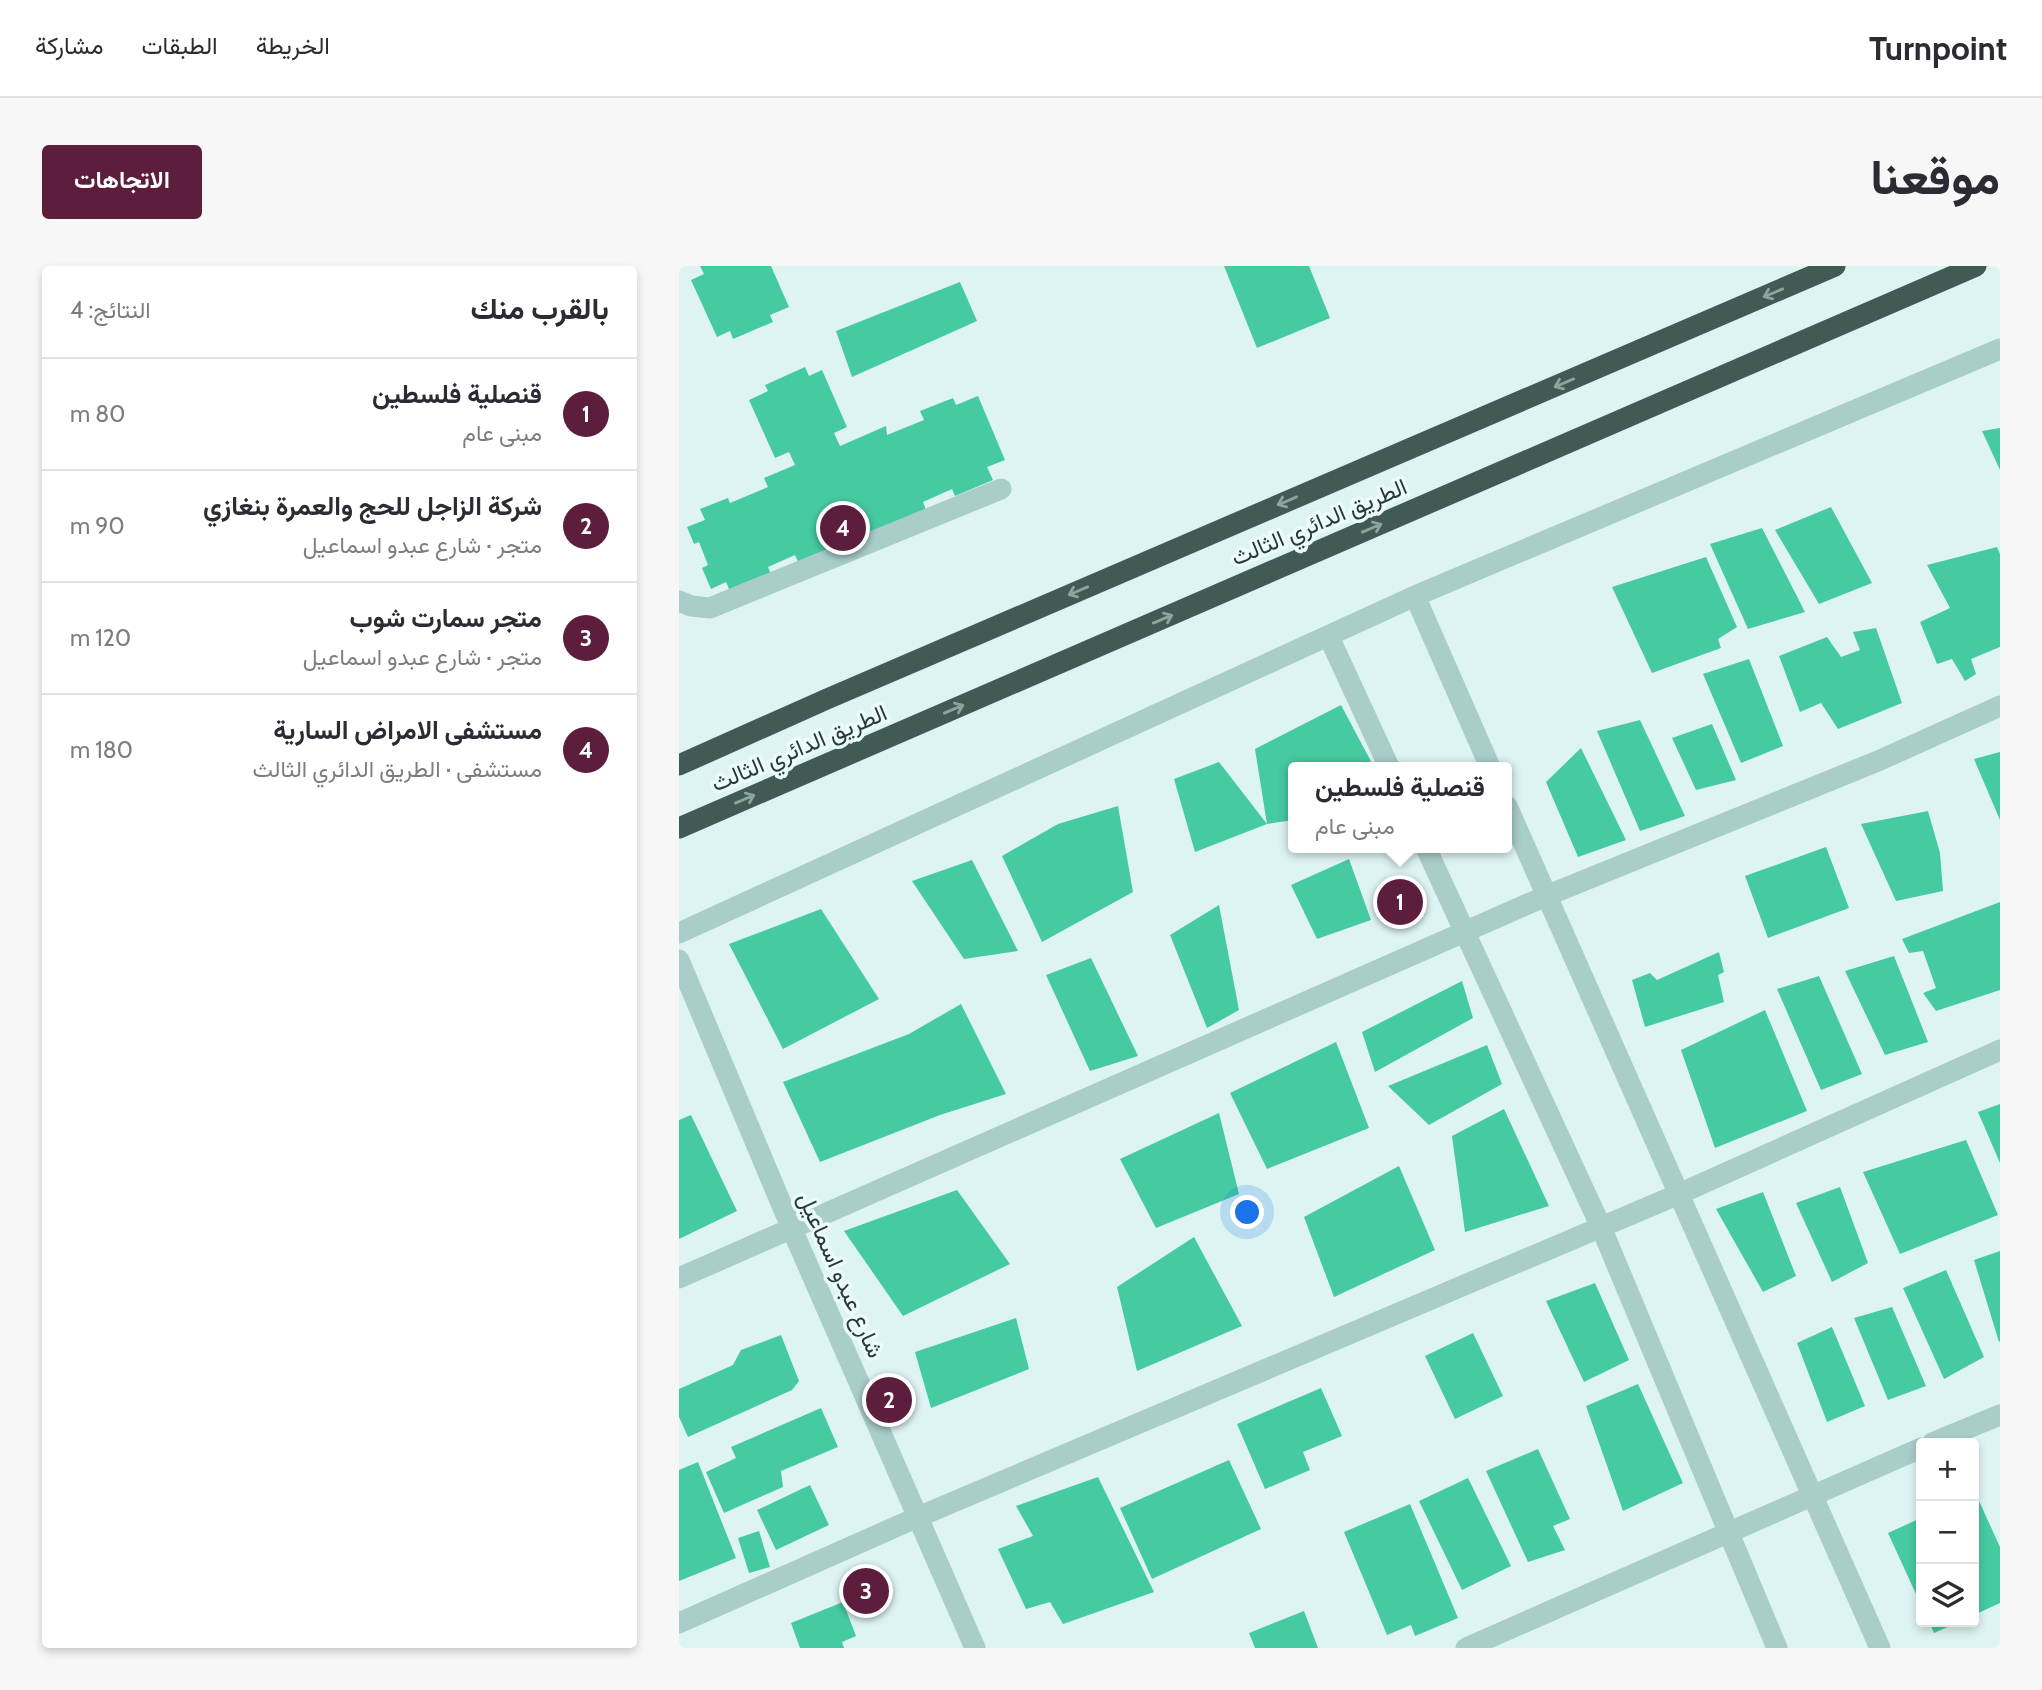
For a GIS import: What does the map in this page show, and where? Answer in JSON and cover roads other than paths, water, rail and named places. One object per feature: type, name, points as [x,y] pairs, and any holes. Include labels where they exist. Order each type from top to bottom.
[{"type":"highway","name":"الطريق الدائري الثالث","points":[[679,765],[1835,266]]},
{"type":"highway","name":"الطريق الدائري الثالث","points":[[681,827],[1976,266]]},
{"type":"street","points":[[679,933],[1415,596],[2000,349]]},
{"type":"street","points":[[679,601],[691,606],[710,608],[1001,489]]},
{"type":"street","points":[[1415,596],[1488,762]]},
{"type":"street","points":[[1329,637],[1387,762]]},
{"type":"street","points":[[679,1278],[1546,896],[1878,761],[2000,706]]},
{"type":"street","points":[[1512,818],[1879,1648]]},
{"type":"street","points":[[1428,853],[1601,1227],[1777,1648]]},
{"type":"street","name":"شارع عبدو اسماعيل","points":[[679,960],[791,1227],[975,1648]]},
{"type":"street","points":[[679,1623],[918,1517],[1679,1194],[2000,1050]]},
{"type":"street","points":[[1944,1438],[2000,1415]]},
{"type":"street","points":[[1466,1648],[1916,1450]]},
{"type":"place","name":"مستشفى الامراض السارية","points":[[843,528]]},
{"type":"place","name":"قنصلية فلسطين","points":[[1400,902]]},
{"type":"place","name":"شركة الزاجل للحج والعمرة بنغازي","points":[[889,1400]]},
{"type":"place","name":"متجر سمارت شوب","points":[[866,1591]]}]
